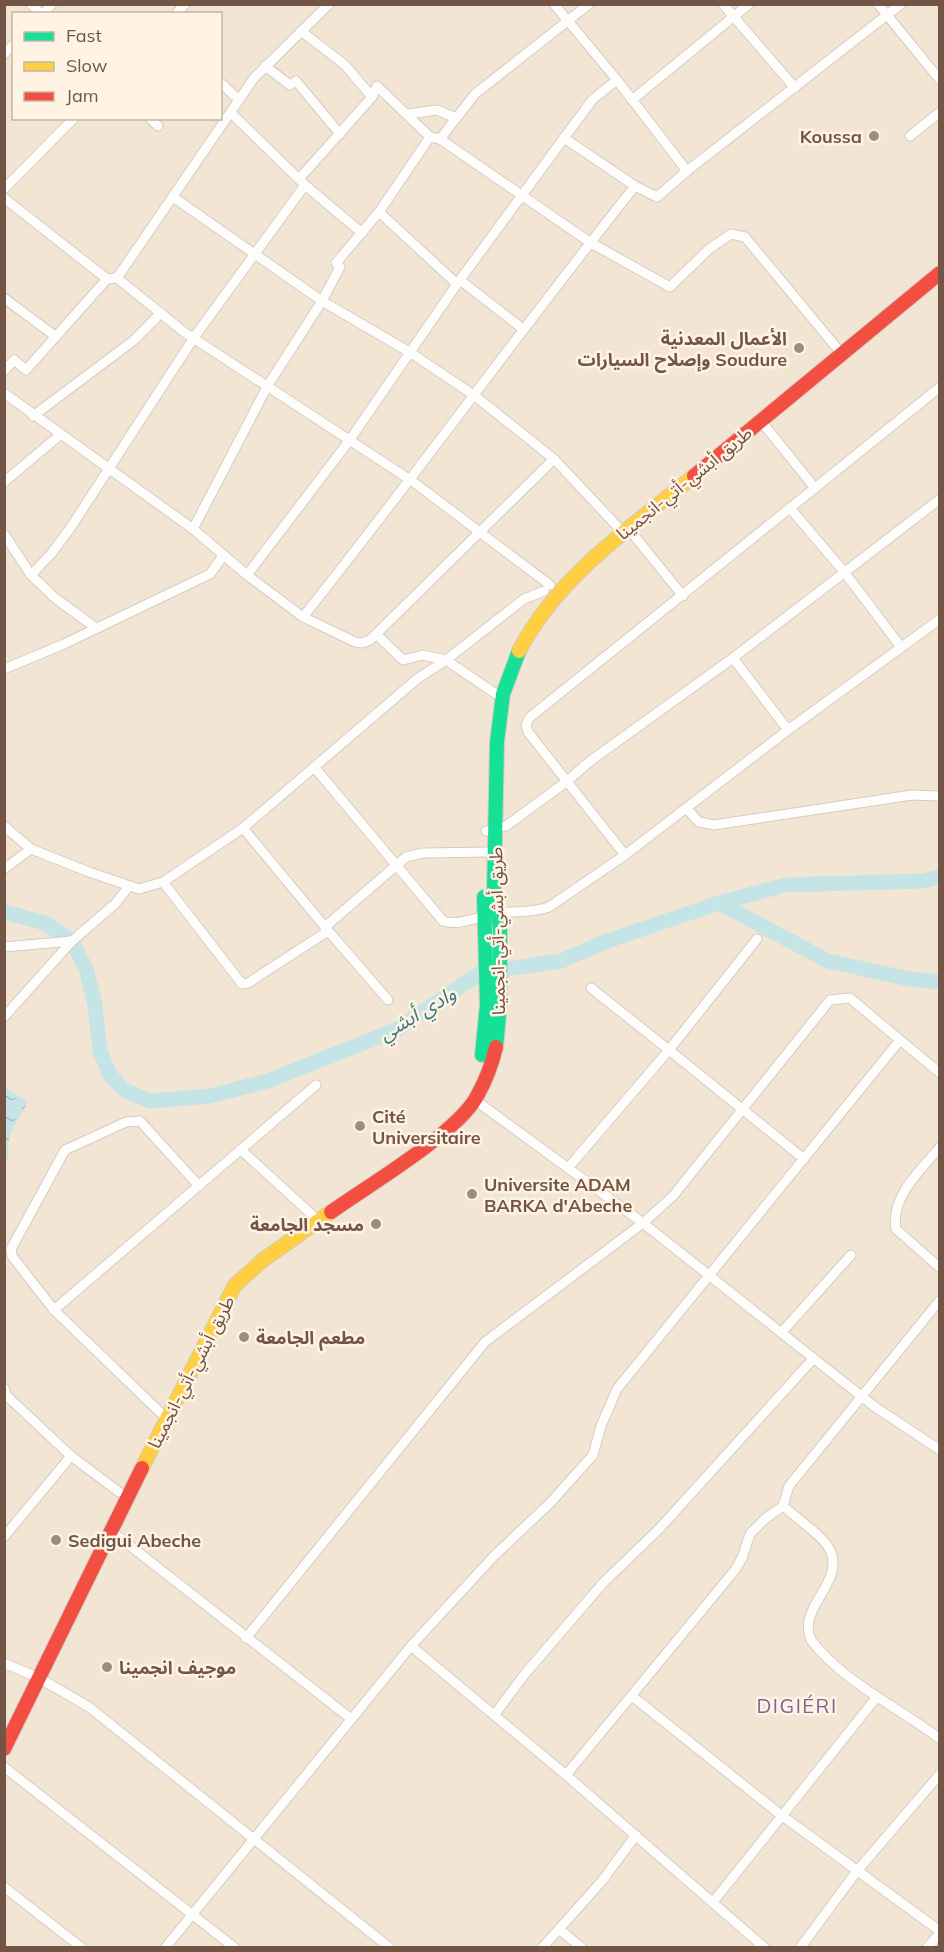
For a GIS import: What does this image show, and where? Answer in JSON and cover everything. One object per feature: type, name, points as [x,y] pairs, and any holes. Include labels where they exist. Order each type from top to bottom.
[{"type":"highway","points":[[4,1749],[119,1492],[162,1415],[226,1279],[248,1257],[316,1217],[437,1126],[473,1084],[493,1023],[494,1005],[487,742],[505,655],[516,634],[547,588],[570,564],[623,527],[939,260]]},
{"type":"highway","name":"طريق أبشي-أتي-انجمينا","points":[[722,444],[761,421],[939,273]]},
{"type":"highway","name":"طريق أبشي-أتي-انجمينا","points":[[498,695],[513,663],[549,602],[623,527]]},
{"type":"highway","name":"طريق أبشي-أتي-انجمينا","points":[[316,1217],[451,1127],[475,1100],[493,1062],[493,1023]]},
{"type":"highway","name":"طريق أبشي-أتي-انجمينا","points":[[76,1591],[110,1530],[162,1415]]},
{"type":"highway","points":[[4,1728],[35,1676]]},
{"type":"street","points":[[117,278],[238,100],[265,66],[329,4]]},
{"type":"street","points":[[554,4],[617,80],[687,171]]},
{"type":"street","points":[[193,529],[268,386],[322,301],[340,267],[336,263],[379,212],[435,138],[456,118],[475,94],[590,4]]},
{"type":"street","points":[[723,4],[795,88]]},
{"type":"street","points":[[632,100],[749,4]]},
{"type":"street","points":[[878,4],[939,80]]},
{"type":"street","points":[[564,138],[635,186],[657,197],[901,4]]},
{"type":"street","points":[[301,31],[345,65],[372,97]]},
{"type":"street","points":[[265,66],[290,85],[296,81],[340,134]]},
{"type":"street","points":[[247,575],[349,441],[459,282],[593,99],[617,80]]},
{"type":"street","points":[[222,84],[238,100]]},
{"type":"street","points":[[31,575],[51,554],[71,527],[107,468],[195,336],[255,254],[302,182],[372,97],[377,86],[408,114],[414,123],[435,138],[591,243],[670,287],[709,249],[731,234],[737,233],[745,237],[836,347]]},
{"type":"street","points":[[408,114],[437,110],[456,118]]},
{"type":"street","points":[[910,136],[939,112]]},
{"type":"street","points":[[231,113],[302,182],[362,233]]},
{"type":"street","points":[[4,189],[72,120]]},
{"type":"street","points":[[152,120],[158,126]]},
{"type":"street","points":[[303,617],[411,481],[523,329],[635,186]]},
{"type":"street","points":[[173,197],[322,301],[411,353],[475,396],[555,459],[623,527],[683,596]]},
{"type":"street","points":[[4,198],[107,279]]},
{"type":"street","points":[[379,212],[459,282],[523,329]]},
{"type":"street","points":[[4,371],[14,360],[26,370],[107,279],[117,278],[184,332],[195,336],[480,530],[547,588],[524,599],[417,680],[243,828],[163,882],[139,889],[129,886],[32,849],[4,826]]},
{"type":"street","points":[[4,298],[55,336]]},
{"type":"street","points":[[33,417],[133,341],[162,313]]},
{"type":"street","points":[[625,855],[528,732],[526,725],[528,718],[683,596],[939,387]]},
{"type":"street","points":[[4,393],[33,417],[193,529],[223,556],[303,617],[363,644],[376,634],[555,459]]},
{"type":"street","points":[[761,421],[815,488]]},
{"type":"street","points":[[4,482],[60,435]]},
{"type":"street","points":[[491,831],[566,782],[589,762],[733,658],[939,499]]},
{"type":"street","points":[[790,508],[845,573],[901,647]]},
{"type":"street","points":[[4,534],[31,575],[55,598],[96,628]]},
{"type":"street","points":[[4,669],[210,574],[223,556]]},
{"type":"street","points":[[315,768],[443,921],[452,924],[491,922],[535,912],[549,907],[625,855],[788,730],[939,620]]},
{"type":"street","points":[[376,634],[403,660],[423,655],[446,660],[498,695]]},
{"type":"street","points":[[733,658],[788,730]]},
{"type":"street","points":[[687,809],[699,822],[714,825],[902,797],[939,796]]},
{"type":"street","points":[[243,828],[388,1000]]},
{"type":"street","points":[[4,869],[32,849]]},
{"type":"street","points":[[163,882],[242,984],[248,983],[327,929],[406,857],[414,854],[489,851]]},
{"type":"street","points":[[4,1017],[72,941],[116,903],[129,886]]},
{"type":"street","points":[[568,1168],[669,1050],[757,939]]},
{"type":"street","points":[[4,947],[72,941]]},
{"type":"street","points":[[591,987],[804,1159]]},
{"type":"street","points":[[246,1638],[485,1342],[644,1223],[673,1196],[830,1000],[850,998],[939,1073]]},
{"type":"street","points":[[165,1947],[411,1646],[494,1556],[550,1503],[593,1455],[601,1426],[617,1389],[900,1040]]},
{"type":"street","points":[[54,1310],[316,1085]]},
{"type":"street","points":[[475,1100],[644,1223],[861,1396],[939,1450]]},
{"type":"street","points":[[162,1415],[54,1310],[12,1256],[11,1249],[13,1241],[65,1150],[126,1122],[140,1122],[199,1186]]},
{"type":"street","points":[[939,1146],[904,1191],[894,1220],[896,1229],[939,1268]]},
{"type":"street","points":[[241,1150],[316,1217]]},
{"type":"street","points":[[781,1333],[851,1255]]},
{"type":"street","points":[[566,1775],[735,1570],[756,1525],[783,1506],[789,1486],[939,1300]]},
{"type":"street","points":[[495,1714],[524,1675],[603,1583],[658,1529],[813,1359]]},
{"type":"street","points":[[4,1388],[7,1396],[71,1456],[119,1492]]},
{"type":"street","points":[[4,1537],[71,1456]]},
{"type":"street","points":[[783,1506],[825,1543],[831,1552],[831,1578],[808,1618],[807,1631],[810,1640],[876,1698],[914,1719],[939,1739]]},
{"type":"street","points":[[110,1530],[350,1718]]},
{"type":"street","points":[[411,1646],[495,1714],[765,1947]]},
{"type":"street","points":[[4,1663],[35,1676],[89,1707],[390,1947]]},
{"type":"street","points":[[632,1696],[781,1815],[939,1932],[927,1947]]},
{"type":"street","points":[[713,1902],[876,1698]]},
{"type":"street","points":[[4,1767],[236,1947]]},
{"type":"street","points":[[800,1947],[857,1871],[939,1774]]},
{"type":"street","points":[[542,1947],[602,1881],[636,1835]]},
{"type":"street","points":[[4,1887],[82,1947]]},
{"type":"street","points":[[559,1929],[582,1947]]},
{"type":"shaded area","points":[[5,5],[939,5],[939,1947],[5,1947]]},
{"type":"water","points":[[5,1087],[28,1102],[10,1136],[9,1157],[5,1160]]},
{"type":"waterway","name":"وادي أبشي","points":[[4,912],[45,923],[72,941],[86,969],[95,1005],[100,1051],[110,1075],[124,1090],[150,1101],[210,1096],[268,1081],[396,1030],[480,973],[561,961],[607,941],[719,903],[785,885],[923,881],[940,877]]},
{"type":"waterway","points":[[719,903],[828,961],[909,979],[940,982]]},
{"type":"traffic: fast","points":[[496,1047],[500,1004],[500,928],[494,891],[497,742],[503,694],[519,651]]},
{"type":"traffic: fast","points":[[482,1055],[487,1005],[484,897]]},
{"type":"traffic: slow","points":[[519,651],[535,624],[575,576],[621,534],[694,476]]},
{"type":"traffic: slow","points":[[142,1468],[235,1285],[263,1260],[331,1212]]},
{"type":"traffic: jam","points":[[694,476],[940,273]]},
{"type":"traffic: jam","points":[[331,1212],[388,1174],[449,1128],[476,1098],[496,1047]]},
{"type":"traffic: jam","points":[[4,1749],[142,1468]]},
{"type":"place","name":"Koussa","points":[[874,136]]},
{"type":"place","name":"الأعمال المعدنية وإصلاح السيارات Soudure","points":[[799,348]]},
{"type":"place","name":"Cité Universitaire","points":[[360,1126]]},
{"type":"place","name":"Universite ADAM BARKA d'Abeche","points":[[472,1194]]},
{"type":"place","name":"مسجد الجامعة","points":[[376,1224]]},
{"type":"place","name":"مطعم الجامعة","points":[[244,1337]]},
{"type":"place","name":"Sedigui Abeche","points":[[56,1540]]},
{"type":"place","name":"موجيف انجمينا","points":[[107,1667]]},
{"type":"district","name":"DIGIÉRI","points":[[797,1705]]}]
